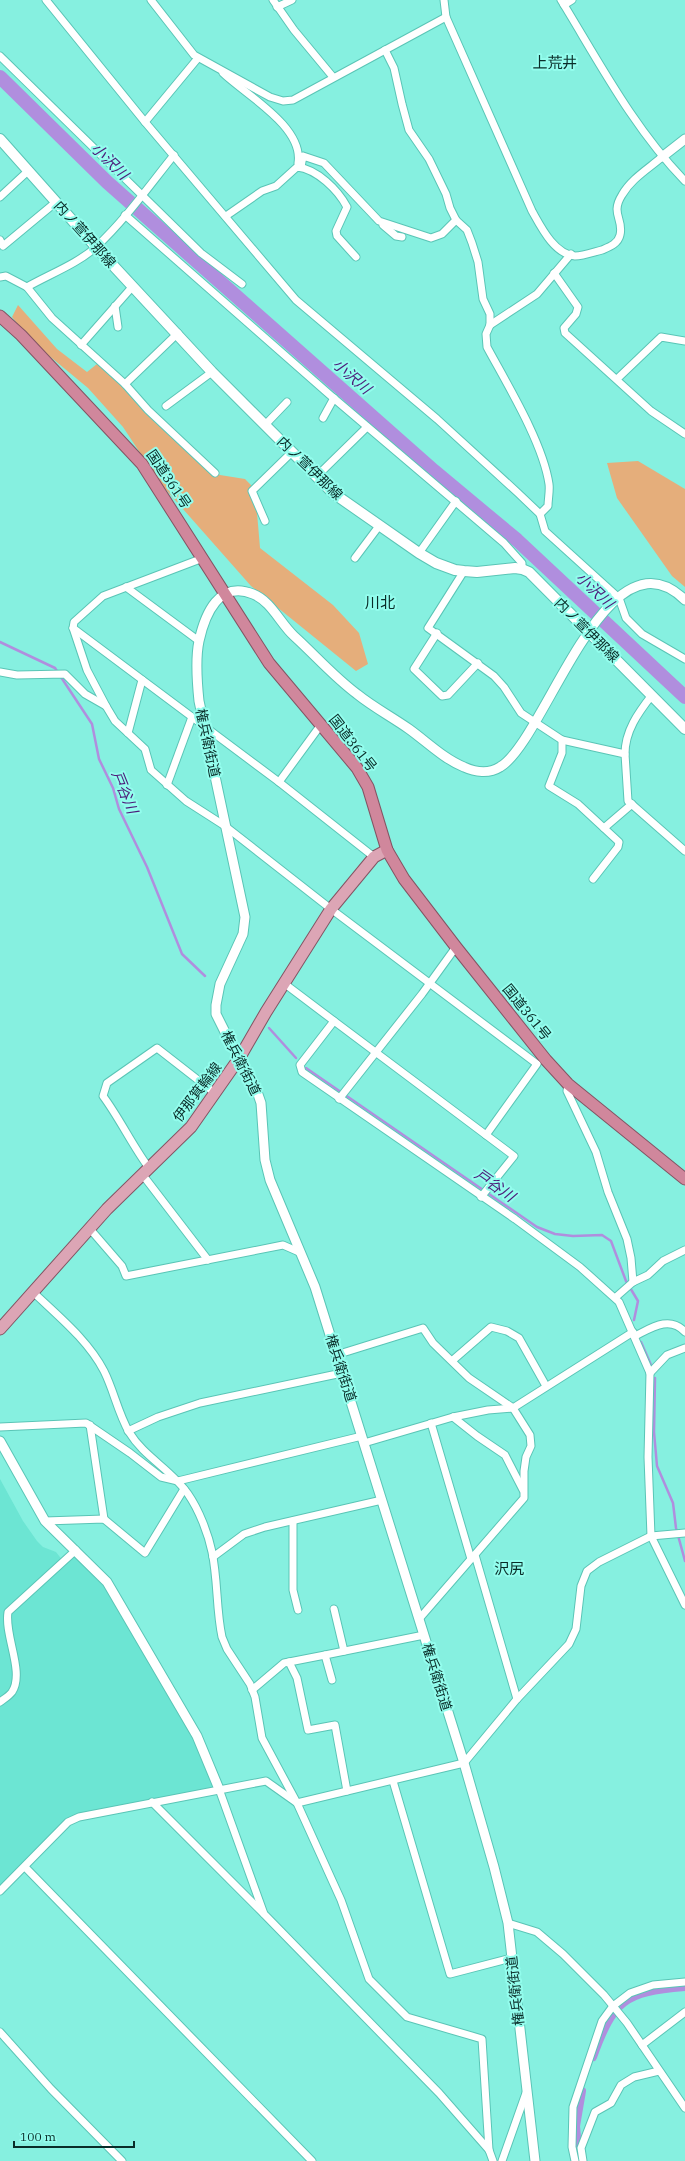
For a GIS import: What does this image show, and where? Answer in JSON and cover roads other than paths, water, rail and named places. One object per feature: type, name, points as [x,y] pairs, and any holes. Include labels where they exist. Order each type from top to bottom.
[{"type":"highway","name":"国道361号","points":[[0,316],[21,335],[142,464],[269,663],[320,726],[352,762],[368,787],[387,850],[404,880],[542,1062],[685,1179]]},
{"type":"main road","name":"内ノ萱伊那線","points":[[0,140],[96,247],[178,333],[212,372],[333,493],[379,526],[436,563],[455,570],[464,571],[522,569],[529,572],[590,630],[685,729]]},
{"type":"main road","name":"伊那箕輪線","points":[[0,1329],[90,1229],[145,1171],[191,1127],[216,1094],[240,1058],[331,909],[374,857],[387,850]]},
{"type":"street","points":[[46,0],[145,122],[296,300],[437,419],[540,514],[545,530],[616,602],[626,618],[642,634],[685,659]]},
{"type":"street","points":[[151,0],[188,50],[198,58],[270,97],[283,101],[300,96],[333,77],[446,18]]},
{"type":"street","points":[[273,0],[276,8],[333,77]]},
{"type":"street","points":[[276,8],[292,0]]},
{"type":"street","points":[[444,0],[446,18],[532,211],[548,237],[559,248],[576,256],[612,247],[620,236],[620,224],[615,211],[622,195],[632,181],[685,139]]},
{"type":"street","points":[[572,0],[562,3],[586,44],[662,157],[685,181]]},
{"type":"street","points":[[385,50],[394,68],[409,130],[430,159],[456,220],[467,230],[472,243],[478,262],[483,299],[490,314],[490,325],[486,334],[487,346],[522,413],[542,458],[549,485],[548,506],[540,514]]},
{"type":"street","points":[[0,56],[201,253],[242,284]]},
{"type":"street","points":[[145,122],[198,58]]},
{"type":"street","points":[[221,71],[286,127],[298,152],[299,167]]},
{"type":"street","points":[[27,287],[74,263],[96,247],[126,214],[174,155]]},
{"type":"street","points":[[226,216],[262,191],[276,186],[299,167],[303,156],[324,162],[379,221],[396,236],[402,237]]},
{"type":"street","points":[[299,167],[307,168],[319,176],[344,200],[347,208],[336,231],[337,236],[356,257]]},
{"type":"street","points":[[0,197],[28,171]]},
{"type":"street","points":[[0,240],[3,246],[56,202]]},
{"type":"street","points":[[126,214],[334,398],[504,543],[522,563],[522,569]]},
{"type":"street","points":[[379,221],[431,238],[442,234],[456,220]]},
{"type":"street","points":[[490,325],[537,294],[570,254]]},
{"type":"street","points":[[554,273],[578,307],[576,314],[564,328],[565,333],[651,411],[685,434]]},
{"type":"street","points":[[2,275],[27,287],[52,318],[125,384],[148,410],[215,473]]},
{"type":"street","points":[[81,345],[133,286]]},
{"type":"street","points":[[115,306],[118,327]]},
{"type":"street","points":[[125,384],[178,333]]},
{"type":"street","points":[[617,379],[661,337],[685,341]]},
{"type":"street","points":[[166,406],[212,372]]},
{"type":"street","points":[[323,418],[334,398]]},
{"type":"street","points":[[265,426],[287,402]]},
{"type":"street","points":[[317,476],[368,427]]},
{"type":"street","points":[[265,521],[252,491],[292,452]]},
{"type":"street","points":[[419,553],[456,501]]},
{"type":"street","points":[[355,558],[379,526]]},
{"type":"street","points":[[203,558],[103,596],[74,622],[73,628],[87,670],[115,721],[144,748],[151,770],[186,801],[225,826],[331,909],[542,1062],[486,1135]]},
{"type":"street","points":[[464,571],[428,628],[478,663],[504,687],[521,713],[537,722],[562,740],[625,754]]},
{"type":"street","points":[[225,592],[241,590],[254,594],[265,602],[292,634],[357,695],[396,719],[455,763],[466,768],[484,771],[501,767],[518,750],[537,722],[569,660],[590,630],[616,602],[632,588],[646,585],[660,585],[680,595],[685,600]]},
{"type":"street","points":[[126,587],[199,641]]},
{"type":"street","name":"権兵衛街道","points":[[225,592],[216,600],[209,613],[199,641],[197,678],[199,701],[245,917],[244,934],[220,984],[216,1014],[254,1083],[261,1103],[265,1160],[270,1180],[315,1287],[464,1764],[494,1867],[508,1923],[526,2093],[535,2161]]},
{"type":"street","points":[[73,628],[279,782],[374,857]]},
{"type":"street","points":[[437,633],[414,669],[442,696],[448,695],[478,663]]},
{"type":"street","points":[[0,672],[17,675],[59,673],[73,680],[86,694],[106,706]]},
{"type":"street","points":[[128,733],[142,680]]},
{"type":"street","points":[[652,695],[632,723],[625,745],[627,797],[632,804],[685,851]]},
{"type":"street","points":[[167,784],[192,717]]},
{"type":"street","points":[[279,782],[320,726]]},
{"type":"street","points":[[562,740],[562,753],[549,786],[578,804],[617,839],[618,847],[593,880]]},
{"type":"street","points":[[604,828],[632,804]]},
{"type":"street","points":[[341,1096],[422,994],[456,947]]},
{"type":"street","points":[[284,984],[514,1156],[483,1194]]},
{"type":"street","points":[[334,1021],[300,1065],[302,1072],[341,1096],[483,1194],[580,1267],[616,1297],[634,1334],[650,1373],[648,1457],[650,1536],[685,1605]]},
{"type":"street","points":[[208,1260],[145,1171],[120,1118],[103,1096],[107,1083],[157,1048],[216,1094]]},
{"type":"street","points":[[568,1084],[567,1091],[596,1152],[608,1192],[627,1239],[632,1258],[633,1282]]},
{"type":"street","points":[[90,1229],[122,1266],[126,1276],[283,1245],[299,1252]]},
{"type":"street","points":[[616,1297],[633,1282],[648,1275],[662,1261],[684,1251]]},
{"type":"street","points":[[32,1292],[78,1335],[97,1358],[104,1371],[128,1430],[133,1438],[156,1463],[184,1489],[201,1518],[213,1557],[222,1637],[252,1690],[262,1738],[297,1803],[341,1900],[369,1979],[407,2017],[482,2039],[489,2150],[493,2161]]},
{"type":"street","points":[[0,1427],[86,1422],[161,1477],[178,1482],[453,1417],[488,1410],[513,1408],[546,1386],[634,1334],[659,1324],[666,1323],[682,1328],[685,1332]]},
{"type":"street","points":[[453,1360],[490,1327],[507,1332],[519,1338],[546,1386]]},
{"type":"street","points":[[336,1355],[423,1328],[433,1343],[453,1360],[469,1378],[513,1408],[530,1435],[531,1446],[526,1457],[524,1471],[524,1498],[419,1619]]},
{"type":"street","points":[[650,1373],[668,1355],[685,1348]]},
{"type":"street","points":[[128,1430],[158,1417],[200,1403],[342,1373]]},
{"type":"street","points":[[453,1417],[505,1455],[524,1492]]},
{"type":"street","points":[[431,1423],[516,1699]]},
{"type":"street","points":[[90,1425],[104,1519]]},
{"type":"street","points":[[0,1441],[45,1521],[107,1582],[197,1736],[219,1789],[264,1914]]},
{"type":"street","points":[[45,1521],[104,1519],[145,1553],[184,1489]]},
{"type":"street","points":[[213,1557],[244,1534],[382,1500]]},
{"type":"street","points":[[293,1521],[293,1590],[298,1610]]},
{"type":"street","points":[[0,1891],[68,1822],[88,1814],[266,1781],[297,1803],[464,1764],[516,1699],[569,1644],[576,1629],[581,1586],[587,1571],[599,1562],[650,1536],[683,1533]]},
{"type":"street","points":[[0,1702],[12,1692],[17,1679],[6,1623],[8,1612],[76,1550]]},
{"type":"street","points":[[334,1609],[344,1651]]},
{"type":"street","points":[[252,1690],[284,1663],[424,1635]]},
{"type":"street","points":[[325,1655],[332,1680]]},
{"type":"street","points":[[289,1662],[298,1678],[308,1730],[335,1725],[347,1791]]},
{"type":"street","points":[[393,1781],[450,1974],[511,1958]]},
{"type":"street","points":[[152,1802],[440,2093],[489,2150]]},
{"type":"street","points":[[25,1867],[312,2161]]},
{"type":"street","points":[[508,1923],[537,1932],[563,1954],[613,2006],[642,2045],[685,2108]]},
{"type":"street","points":[[575,2161],[572,2147],[573,2107],[602,2021],[613,2006],[630,1993],[653,1985],[685,1982]]},
{"type":"street","points":[[642,2045],[685,2012]]},
{"type":"street","points":[[0,2032],[51,2089],[122,2161]]},
{"type":"street","points":[[583,2161],[580,2148],[595,2112],[611,2103],[621,2085],[634,2077],[659,2071]]},
{"type":"street","points":[[502,2161],[526,2093]]},
{"type":"waterway","name":"小沢川","points":[[0,77],[107,182],[434,471],[517,540],[685,697]]},
{"type":"waterway","name":"戸谷川","points":[[0,642],[55,668],[92,724],[99,759],[113,788],[119,809],[147,867],[182,954],[205,976]]},
{"type":"waterway","name":"戸谷川","points":[[269,1028],[296,1058]]},
{"type":"waterway","name":"戸谷川","points":[[306,1068],[537,1227],[555,1234],[573,1236],[602,1235],[611,1241],[626,1281],[638,1301],[634,1320]]},
{"type":"waterway","name":"戸谷川","points":[[641,1342],[651,1365]]},
{"type":"waterway","name":"戸谷川","points":[[655,1378],[654,1432],[657,1466],[673,1503],[676,1528],[685,1561]]},
{"type":"waterway","points":[[593,2057],[600,2038],[608,2023],[615,2011],[624,2002],[635,1996],[648,1992],[685,1987]]},
{"type":"waterway","points":[[579,2161],[576,2126],[582,2091]]},
{"type":"district","name":"上荒井","points":[[555,62]]},
{"type":"district","name":"川北","points":[[380,602]]},
{"type":"district","name":"沢尻","points":[[509,1568]]}]
